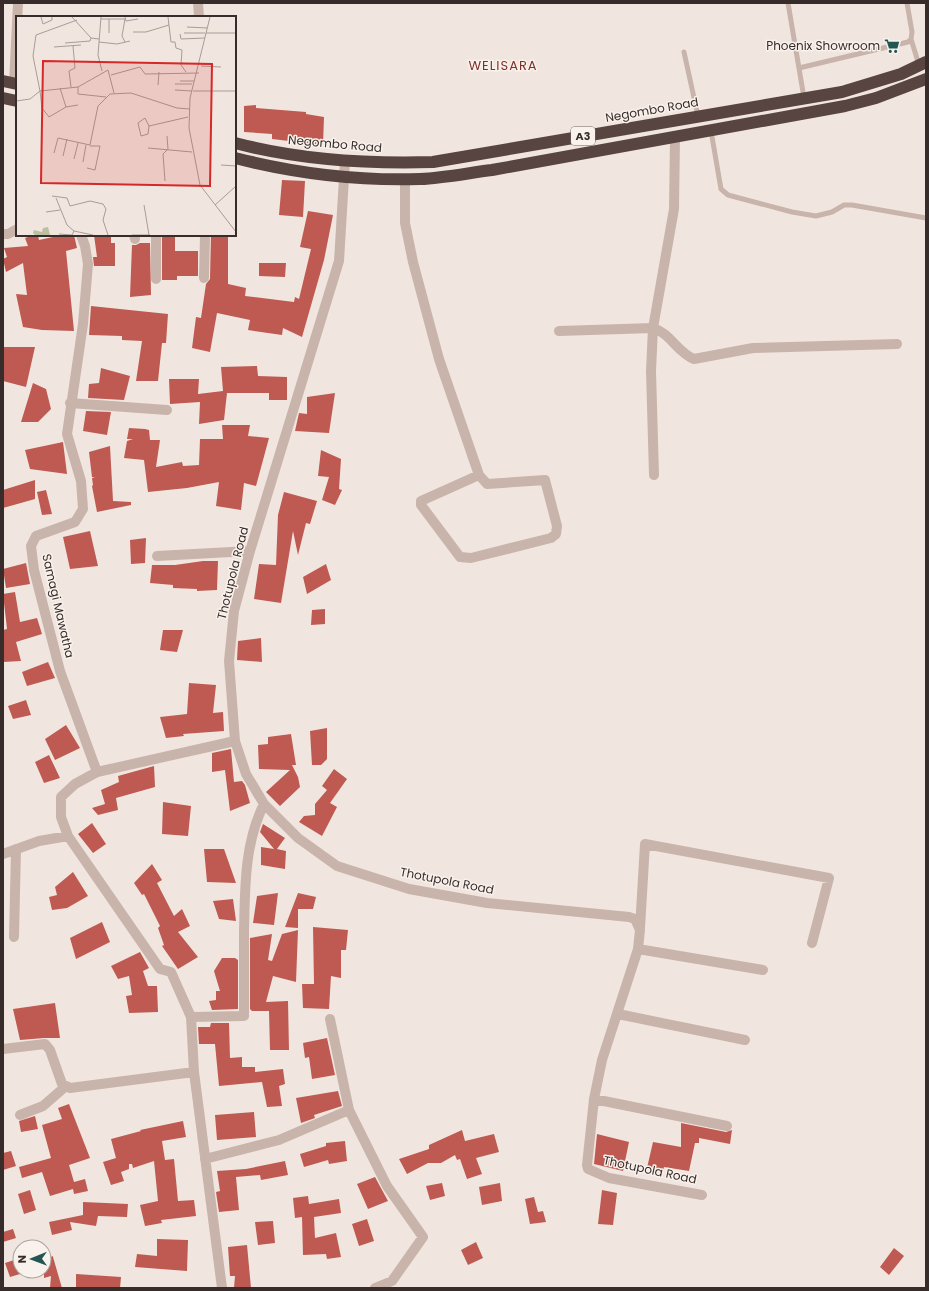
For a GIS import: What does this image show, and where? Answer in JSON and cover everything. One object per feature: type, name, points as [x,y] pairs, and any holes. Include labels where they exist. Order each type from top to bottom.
[{"type":"highway","name":"Negombo Road","points":[[236,143],[302,157],[392,163],[433,162],[804,99],[873,84],[902,74],[922,63]]},
{"type":"highway","name":"A3","points":[[236,158],[281,168],[344,176],[405,179],[439,177],[492,170],[675,138],[845,106],[888,94],[926,79]]},
{"type":"highway","points":[[3,98],[16,101]]},
{"type":"street","points":[[17,16],[18,3]]},
{"type":"street","points":[[198,3],[199,16]]},
{"type":"street","points":[[11,83],[16,26]]},
{"type":"street","points":[[654,475],[651,371],[654,328],[674,209],[675,138]]},
{"type":"street","name":"Thotupola Road","points":[[345,161],[339,261],[250,551],[234,611],[229,661],[235,741],[246,774],[264,804],[298,838],[337,866],[410,889],[487,903],[629,917],[635,919],[640,930]]},
{"type":"street","points":[[405,179],[404,222],[413,262],[439,359],[479,475],[487,484],[545,480],[557,526],[556,534],[551,538],[471,558],[460,557],[421,505],[422,501],[479,475]]},
{"type":"street","points":[[3,234],[8,234],[16,230]]},
{"type":"street","name":"Samagi Mawatha","points":[[81,236],[85,246],[87,272],[83,324],[70,403],[67,434],[81,481],[83,509],[75,522],[36,536],[31,546],[34,570],[60,672],[98,772]]},
{"type":"street","points":[[156,236],[156,278]]},
{"type":"street","points":[[204,278],[205,236]]},
{"type":"street","points":[[559,331],[654,328],[660,330],[686,356],[694,359],[753,348],[897,344]]},
{"type":"street","points":[[70,403],[167,410]]},
{"type":"street","points":[[157,556],[250,551]]},
{"type":"street","points":[[222,1288],[194,1072],[191,1017],[171,972],[160,969],[68,836],[61,817],[60,797],[75,784],[98,772],[235,741]]},
{"type":"street","points":[[191,1017],[244,1016],[244,892],[247,855],[256,819],[264,804]]},
{"type":"street","points":[[3,854],[39,841],[68,836]]},
{"type":"street","name":"Thotupola Road","points":[[702,1195],[610,1178],[588,1169],[587,1165],[594,1099],[602,1060],[638,949],[645,844],[829,878],[812,942]]},
{"type":"street","points":[[14,938],[16,849]]},
{"type":"street","points":[[638,949],[763,970]]},
{"type":"street","points":[[618,1014],[745,1040]]},
{"type":"street","points":[[330,1019],[349,1110],[387,1186],[423,1237],[392,1281],[375,1288]]},
{"type":"street","points":[[3,1049],[46,1044],[50,1050],[62,1084],[70,1088],[194,1072]]},
{"type":"street","points":[[20,1114],[43,1106],[66,1086]]},
{"type":"street","points":[[594,1099],[726,1126]]},
{"type":"street","points":[[205,1159],[279,1140],[349,1110]]},
{"type":"lane","points":[[788,3],[804,99]]},
{"type":"lane","points":[[907,3],[912,32],[911,39],[922,63]]},
{"type":"lane","points":[[799,68],[908,42],[911,39]]},
{"type":"lane","points":[[684,52],[698,116]]},
{"type":"lane","points":[[711,131],[721,189],[728,195],[792,212],[816,216],[832,212],[844,205],[852,205],[926,218]]},
{"type":"building","points":[[256,105],[256,108],[306,112],[306,114],[324,117],[323,145],[272,139],[272,134],[244,132],[244,106]]},
{"type":"building","points":[[282,180],[305,181],[303,217],[279,215]]},
{"type":"building","points":[[308,211],[333,215],[324,260],[302,337],[283,328],[282,335],[248,330],[250,320],[217,313],[210,352],[192,348],[196,317],[201,318],[206,284],[210,279],[211,236],[228,236],[228,284],[246,288],[245,296],[294,302],[295,297],[299,299],[311,249],[300,247]]},
{"type":"building","points":[[38,236],[39,240],[57,236],[74,236],[77,248],[66,251],[74,331],[42,330],[23,327],[16,294],[27,295],[23,263],[6,272],[3,259],[7,257],[4,248],[28,246],[25,238]]},
{"type":"building","points":[[94,236],[111,236],[111,243],[115,243],[115,266],[94,266],[93,257],[97,257]]},
{"type":"building","points":[[162,236],[175,236],[175,251],[198,251],[198,276],[177,276],[177,280],[162,280]]},
{"type":"building","points":[[150,243],[151,295],[130,297],[132,245]]},
{"type":"building","points":[[259,263],[286,263],[285,277],[259,276]]},
{"type":"building","points":[[91,306],[168,314],[166,343],[162,343],[158,381],[136,381],[142,341],[122,340],[122,336],[89,335]]},
{"type":"building","points":[[3,347],[35,347],[26,387],[3,381]]},
{"type":"building","points":[[257,366],[258,376],[287,377],[287,400],[269,400],[269,393],[227,393],[224,420],[199,424],[200,402],[170,404],[169,379],[199,379],[198,394],[223,391],[221,367]]},
{"type":"building","points":[[101,368],[130,376],[124,400],[88,398],[89,384],[99,383]]},
{"type":"building","points":[[33,383],[46,389],[51,409],[38,422],[21,422]]},
{"type":"building","points":[[335,393],[329,433],[295,431],[299,413],[307,414],[307,397]]},
{"type":"building","points":[[86,411],[111,412],[107,435],[83,431]]},
{"type":"building","points":[[222,425],[250,425],[248,436],[269,438],[256,486],[244,483],[241,510],[216,506],[219,482],[187,488],[148,492],[144,460],[124,458],[127,441],[133,439],[127,439],[129,428],[145,429],[149,430],[150,440],[160,440],[156,467],[182,462],[183,466],[199,465],[200,439],[223,439]]},
{"type":"building","points":[[63,442],[67,474],[30,469],[25,450]]},
{"type":"building","points":[[110,446],[113,501],[131,502],[131,505],[97,512],[92,486],[92,478],[95,477],[92,477],[89,452]]},
{"type":"building","points":[[321,450],[341,459],[339,489],[342,490],[335,505],[322,500],[329,477],[318,476]]},
{"type":"building","points":[[35,480],[35,499],[3,508],[3,490]]},
{"type":"building","points":[[46,490],[52,514],[42,515],[37,492]]},
{"type":"building","points":[[284,492],[317,501],[310,524],[306,523],[298,555],[293,531],[281,603],[254,599],[259,564],[276,565],[278,515]]},
{"type":"building","points":[[90,531],[98,566],[70,569],[63,537]]},
{"type":"building","points":[[146,538],[145,563],[131,564],[130,540]]},
{"type":"building","points":[[203,561],[218,561],[217,590],[197,591],[197,589],[173,588],[173,585],[150,583],[152,565],[175,565]]},
{"type":"building","points":[[26,563],[30,584],[6,588],[3,569]]},
{"type":"building","points":[[326,564],[331,580],[307,594],[303,577]]},
{"type":"building","points":[[15,592],[20,622],[37,618],[42,634],[16,642],[21,661],[3,662],[3,630],[7,629],[3,594]]},
{"type":"building","points":[[325,609],[325,624],[311,625],[312,610]]},
{"type":"building","points":[[163,630],[183,630],[177,652],[160,650]]},
{"type":"building","points":[[261,638],[262,662],[237,660],[238,641]]},
{"type":"building","points":[[48,662],[55,678],[27,686],[22,672]]},
{"type":"building","points":[[189,683],[216,685],[213,713],[223,712],[224,731],[183,734],[184,736],[166,738],[160,717],[187,714]]},
{"type":"building","points":[[26,700],[31,715],[13,719],[8,706]]},
{"type":"building","points":[[66,725],[80,748],[55,760],[45,739]]},
{"type":"building","points":[[327,728],[327,759],[321,765],[312,765],[310,731]]},
{"type":"building","points":[[291,734],[296,765],[292,765],[298,777],[300,787],[280,806],[266,792],[290,770],[259,769],[258,745],[268,744],[268,737]]},
{"type":"building","points":[[231,749],[234,782],[242,781],[245,785],[250,803],[230,811],[225,770],[212,772],[212,753]]},
{"type":"building","points":[[49,755],[60,778],[44,783],[35,762]]},
{"type":"building","points":[[154,766],[155,787],[116,798],[118,810],[98,815],[92,808],[105,804],[101,790],[119,782],[118,776]]},
{"type":"building","points":[[334,769],[347,779],[330,803],[337,807],[322,836],[299,822],[304,816],[315,815],[315,804],[327,790],[322,786]]},
{"type":"building","points":[[163,802],[191,806],[188,836],[162,834]]},
{"type":"building","points":[[92,823],[106,844],[93,853],[78,834]]},
{"type":"building","points":[[263,824],[285,838],[277,849],[286,851],[285,869],[261,865],[261,847],[274,849],[260,832]]},
{"type":"building","points":[[204,849],[224,849],[236,883],[207,882]]},
{"type":"building","points":[[152,864],[162,880],[157,883],[174,916],[182,909],[190,926],[178,932],[198,957],[178,969],[162,946],[164,945],[158,928],[160,926],[144,894],[142,895],[134,883]]},
{"type":"building","points":[[73,872],[88,896],[67,908],[52,910],[49,897],[57,895],[55,887]]},
{"type":"building","points":[[278,893],[274,925],[253,923],[257,896]]},
{"type":"building","points":[[298,893],[316,897],[313,909],[298,909],[298,928],[285,927]]},
{"type":"building","points":[[233,899],[236,921],[219,919],[213,901]]},
{"type":"building","points":[[102,922],[110,942],[76,959],[70,938]]},
{"type":"building","points":[[313,927],[348,930],[346,950],[341,950],[341,978],[331,976],[329,1009],[303,1008],[302,984],[314,984]]},
{"type":"building","points":[[298,930],[296,982],[273,976],[266,1002],[288,1001],[289,1050],[270,1050],[269,1011],[252,1011],[250,1009],[250,938],[272,934],[268,960],[272,961],[282,934]]},
{"type":"building","points":[[140,952],[149,968],[143,971],[148,986],[157,986],[158,1012],[129,1013],[126,996],[132,995],[129,976],[118,979],[111,966]]},
{"type":"building","points":[[222,958],[235,958],[238,960],[238,1009],[212,1010],[209,1001],[216,1000],[216,991],[220,991],[214,971]]},
{"type":"building","points":[[55,1003],[60,1038],[20,1040],[13,1009]]},
{"type":"building","points":[[211,1023],[229,1023],[230,1058],[242,1057],[242,1067],[255,1067],[255,1072],[283,1069],[285,1084],[279,1086],[282,1106],[267,1107],[262,1082],[219,1086],[215,1044],[199,1044],[198,1027],[210,1027]]},
{"type":"building","points":[[327,1038],[335,1075],[312,1079],[309,1057],[305,1058],[303,1043]]},
{"type":"building","points":[[338,1091],[342,1106],[314,1115],[315,1118],[301,1123],[296,1098]]},
{"type":"building","points":[[69,1104],[90,1158],[69,1165],[74,1182],[85,1179],[88,1191],[74,1194],[73,1189],[50,1196],[42,1172],[22,1178],[19,1167],[51,1158],[42,1125],[62,1119],[58,1108]]},
{"type":"building","points":[[254,1112],[256,1137],[217,1140],[215,1115]]},
{"type":"building","points":[[35,1116],[38,1129],[21,1132],[19,1121]]},
{"type":"building","points":[[183,1121],[186,1137],[162,1141],[165,1160],[174,1159],[178,1201],[194,1200],[196,1216],[161,1220],[162,1223],[145,1226],[140,1205],[158,1201],[154,1161],[133,1168],[132,1164],[129,1164],[129,1169],[121,1172],[124,1181],[111,1185],[103,1162],[116,1158],[111,1139],[141,1131],[140,1130]]},
{"type":"building","points":[[681,1123],[726,1132],[732,1130],[730,1144],[699,1138],[699,1143],[695,1143],[689,1171],[664,1167],[663,1171],[647,1168],[653,1142],[681,1147]]},
{"type":"building","points":[[462,1130],[465,1141],[494,1134],[499,1152],[476,1158],[482,1174],[467,1179],[460,1159],[457,1160],[455,1155],[441,1163],[428,1163],[407,1174],[399,1159],[429,1149],[429,1145]]},
{"type":"building","points":[[597,1134],[629,1142],[623,1171],[594,1164]]},
{"type":"building","points":[[345,1141],[347,1161],[329,1164],[328,1160],[304,1167],[300,1154],[326,1146],[326,1143]]},
{"type":"building","points":[[11,1151],[16,1166],[3,1170],[3,1153]]},
{"type":"building","points":[[285,1161],[288,1175],[261,1180],[260,1175],[236,1177],[239,1210],[219,1212],[216,1192],[220,1191],[217,1171],[246,1169]]},
{"type":"building","points":[[375,1177],[388,1201],[368,1209],[357,1184]]},
{"type":"building","points":[[442,1183],[445,1196],[430,1200],[426,1186]]},
{"type":"building","points":[[500,1183],[502,1201],[482,1205],[479,1187]]},
{"type":"building","points":[[30,1190],[36,1210],[24,1214],[18,1194]]},
{"type":"building","points":[[602,1190],[617,1193],[613,1225],[598,1224]]},
{"type":"building","points":[[308,1196],[309,1204],[339,1199],[341,1213],[314,1217],[315,1238],[336,1233],[341,1257],[327,1259],[326,1254],[303,1255],[302,1217],[295,1218],[293,1198]]},
{"type":"building","points":[[534,1197],[538,1212],[543,1211],[546,1222],[530,1224],[525,1199]]},
{"type":"building","points":[[83,1202],[128,1204],[127,1217],[98,1216],[96,1226],[70,1222],[72,1230],[52,1235],[49,1222],[83,1215]]},
{"type":"building","points":[[367,1219],[374,1241],[359,1246],[352,1224]]},
{"type":"building","points":[[273,1221],[275,1243],[258,1245],[255,1222]]},
{"type":"building","points":[[13,1229],[16,1238],[3,1242],[3,1232]]},
{"type":"building","points":[[157,1239],[188,1240],[187,1271],[135,1267],[137,1254],[157,1256]]},
{"type":"building","points":[[476,1242],[483,1258],[468,1265],[461,1250]]},
{"type":"building","points":[[247,1245],[251,1288],[234,1288],[235,1276],[230,1276],[228,1247]]},
{"type":"building","points":[[894,1248],[904,1256],[889,1275],[880,1267]]},
{"type":"building","points":[[52,1256],[62,1288],[50,1288],[51,1279],[52,1279]]},
{"type":"building","points":[[12,1261],[12,1276],[10,1277],[5,1263]]},
{"type":"building","points":[[76,1274],[121,1277],[120,1288],[76,1288]]},
{"type":"place","name":"Phoenix Showroom","points":[[892,46]]},
{"type":"district","name":"WELISARA","points":[[503,65]]}]
